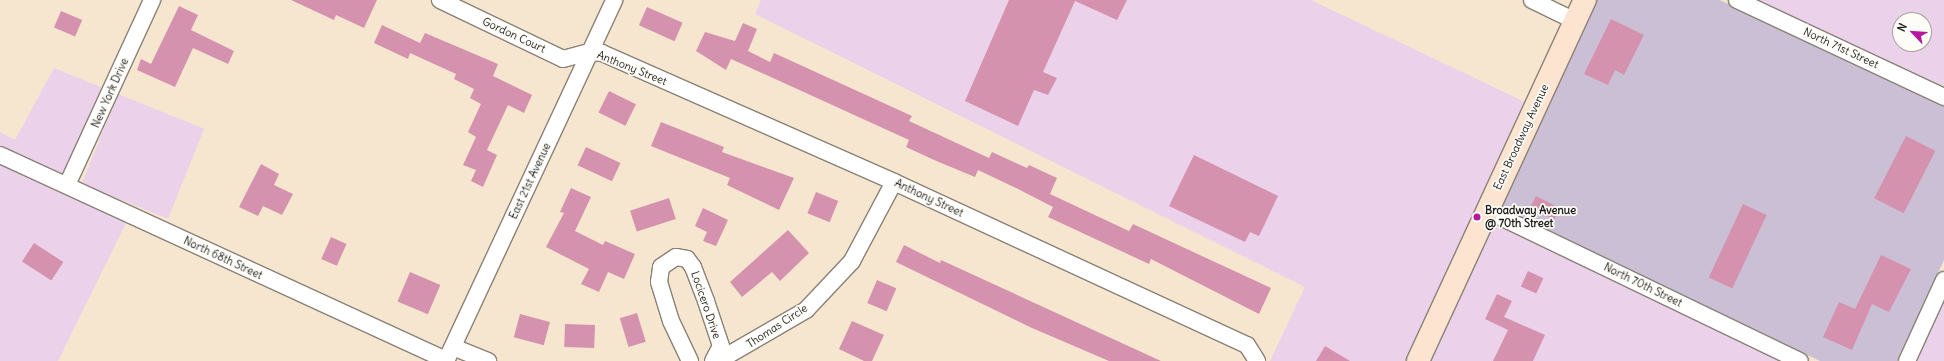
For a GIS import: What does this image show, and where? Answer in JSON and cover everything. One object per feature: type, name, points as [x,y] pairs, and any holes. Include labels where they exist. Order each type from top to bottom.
[{"type":"main road","name":"East Broadway Avenue","points":[[1418,361],[1486,210],[1585,0]]},
{"type":"street","name":"New York Drive","points":[[67,186],[152,0]]},
{"type":"street","name":"Gordon Court","points":[[440,0],[563,59],[590,52]]},
{"type":"street","name":"East 21st Avenue","points":[[449,356],[614,0]]},
{"type":"street","points":[[1532,0],[1575,21]]},
{"type":"street","name":"North 71st Street","points":[[1737,0],[1944,97]]},
{"type":"street","name":"Anthony Street","points":[[590,52],[602,54],[894,182],[1247,345],[1257,361]]},
{"type":"street","name":"North 68th Street","points":[[0,155],[449,356]]},
{"type":"street","name":"Thomas Circle","points":[[718,361],[806,310],[852,260],[894,182]]},
{"type":"street","name":"North 70th Street","points":[[1486,210],[1800,361]]},
{"type":"street","name":"Locicero Drive","points":[[690,361],[671,321],[659,282],[661,267],[676,257],[687,259],[693,267],[706,301],[721,346],[713,361]]},
{"type":"street","points":[[1907,361],[1944,280]]},
{"type":"street","points":[[449,356],[488,361]]},
{"type":"shaded area","points":[[761,0],[1311,0],[1527,103],[1409,361],[1270,361],[1305,287],[755,14]]},
{"type":"shaded area","points":[[1594,0],[1720,0],[1944,105],[1944,260],[1897,361],[1820,361],[1497,207]]},
{"type":"shaded area","points":[[1755,0],[1944,0],[1944,88]]},
{"type":"shaded area","points":[[54,68],[103,88],[63,175],[0,147],[0,132],[15,140]]},
{"type":"shaded area","points":[[118,94],[204,129],[168,219],[82,184]]},
{"type":"shaded area","points":[[0,164],[127,221],[58,361],[0,361]]},
{"type":"shaded area","points":[[1491,220],[1783,361],[1427,361]]},
{"type":"shaded area","points":[[1944,300],[1944,361],[1916,361]]},
{"type":"building","points":[[291,0],[377,0],[364,28],[336,15],[334,20]]},
{"type":"building","points":[[1009,0],[1127,0],[1117,20],[1075,1],[1043,72],[1057,78],[1048,95],[1034,90],[1018,126],[965,101]]},
{"type":"building","points":[[179,6],[198,15],[191,30],[234,51],[228,64],[193,48],[175,87],[137,70],[141,59],[151,64]]},
{"type":"building","points":[[647,7],[683,23],[674,41],[639,25]]},
{"type":"building","points":[[61,11],[82,20],[75,37],[54,28]]},
{"type":"building","points":[[1611,19],[1644,35],[1624,75],[1615,70],[1608,85],[1584,74]]},
{"type":"building","points":[[743,23],[757,29],[748,51],[770,62],[774,53],[912,116],[909,121],[989,158],[992,152],[1027,168],[1029,165],[1057,178],[1050,194],[1129,231],[1133,224],[1271,288],[1259,314],[1151,259],[1149,264],[1048,217],[1053,207],[978,170],[975,177],[934,160],[906,147],[909,140],[731,59],[726,70],[696,51],[705,32],[735,41]]},
{"type":"building","points":[[382,25],[420,43],[425,33],[498,64],[493,76],[532,95],[524,113],[508,105],[487,150],[497,155],[483,187],[471,181],[476,170],[463,165],[476,137],[468,132],[481,104],[470,98],[474,89],[454,79],[456,74],[410,53],[408,59],[374,43]]},
{"type":"building","points":[[609,91],[636,104],[625,126],[598,113]]},
{"type":"building","points":[[661,122],[724,147],[722,152],[794,178],[779,210],[727,185],[730,178],[651,146]]},
{"type":"building","points":[[1906,136],[1935,151],[1904,213],[1874,198]]},
{"type":"building","points":[[586,147],[620,163],[612,181],[578,165]]},
{"type":"building","points":[[1194,155],[1278,196],[1259,236],[1250,232],[1245,242],[1169,206]]},
{"type":"building","points":[[261,164],[279,174],[274,185],[293,194],[282,215],[263,206],[258,216],[239,207]]},
{"type":"building","points":[[571,188],[591,197],[575,231],[603,245],[605,241],[635,254],[624,279],[608,272],[599,292],[581,284],[589,269],[546,247],[564,213],[560,212]]},
{"type":"building","points":[[816,192],[838,201],[830,222],[807,213]]},
{"type":"building","points":[[1536,196],[1560,208],[1554,220],[1530,208]]},
{"type":"building","points":[[669,198],[676,219],[637,232],[630,211]]},
{"type":"building","points":[[1743,204],[1767,215],[1732,288],[1709,277]]},
{"type":"building","points":[[703,208],[728,220],[716,246],[703,241],[707,232],[695,226]]},
{"type":"building","points":[[788,230],[809,253],[780,281],[772,272],[742,297],[730,282]]},
{"type":"building","points":[[331,237],[347,244],[337,266],[321,259]]},
{"type":"building","points":[[34,243],[63,262],[51,281],[22,261]]},
{"type":"building","points":[[904,245],[940,263],[941,260],[1161,361],[1109,361],[1032,328],[896,262]]},
{"type":"building","points":[[1881,255],[1911,269],[1889,312],[1872,304],[1852,350],[1823,337],[1839,302],[1855,309]]},
{"type":"building","points":[[1528,271],[1543,278],[1536,294],[1521,286]]},
{"type":"building","points":[[410,272],[440,285],[428,314],[397,301]]},
{"type":"building","points":[[877,280],[896,288],[887,311],[867,303]]},
{"type":"building","points":[[1497,294],[1512,301],[1504,317],[1545,335],[1533,361],[1493,361],[1508,330],[1485,319]]},
{"type":"building","points":[[637,313],[646,342],[629,347],[620,318]]},
{"type":"building","points":[[520,314],[550,322],[544,345],[514,337]]},
{"type":"building","points":[[852,321],[884,335],[872,361],[864,361],[839,349]]},
{"type":"building","points":[[565,324],[595,325],[594,348],[564,347]]},
{"type":"building","points":[[1325,346],[1350,361],[1316,361]]},
{"type":"place","name":"Broadway Avenue @ 70th Street","points":[[1477,217]]}]
